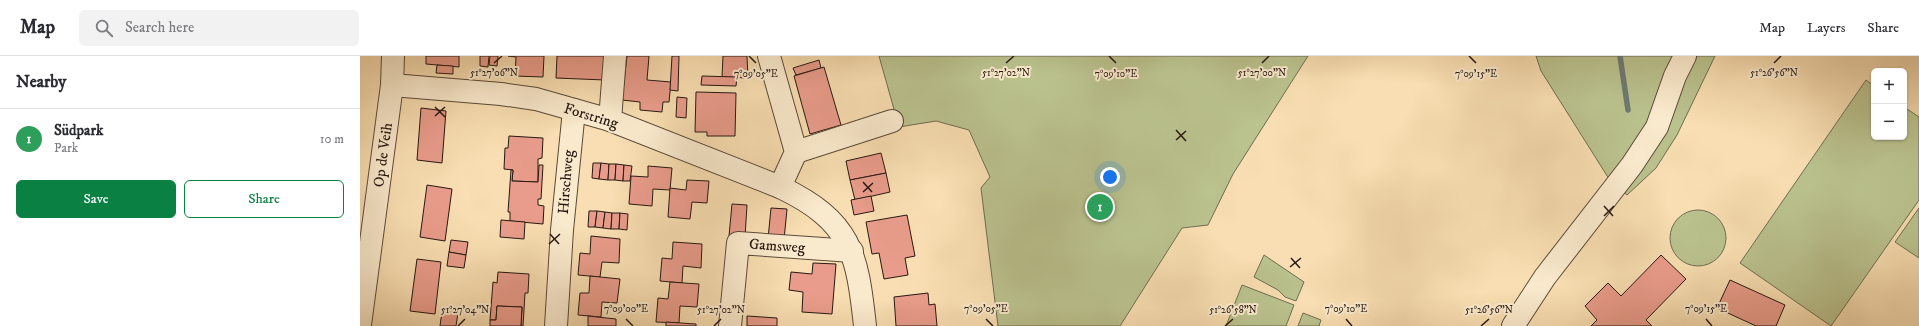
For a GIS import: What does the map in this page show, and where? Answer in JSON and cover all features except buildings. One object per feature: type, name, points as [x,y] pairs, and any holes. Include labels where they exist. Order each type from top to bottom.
[{"type":"street","name":"Op de Veih","points":[[360,326],[392,85],[393,56]]},
{"type":"street","points":[[610,120],[615,56]]},
{"type":"street","points":[[769,56],[796,152],[780,187]]},
{"type":"street","points":[[1512,326],[1545,277],[1632,166],[1657,127],[1675,76],[1685,56]]},
{"type":"street","name":"Forstring","points":[[392,85],[501,94],[536,99],[610,120],[780,187],[804,199],[824,213],[840,232],[852,251],[860,281],[865,326]]},
{"type":"street","name":"Hirschweg","points":[[556,326],[562,230],[574,110]]},
{"type":"street","points":[[796,152],[892,121]]},
{"type":"street","name":"Gamsweg","points":[[730,326],[738,243],[852,251]]},
{"type":"green space","points":[[879,56],[1308,56],[1233,174],[1208,225],[1182,228],[1120,326],[998,326],[981,188],[990,177],[969,130],[936,121],[899,127]]},
{"type":"green space","points":[[1536,56],[1715,56],[1677,135],[1656,168],[1627,195],[1611,182],[1541,71]]},
{"type":"green space","points":[[1866,80],[1871,84],[1871,140],[1907,140],[1907,109],[1919,117],[1919,200],[1831,326],[1740,263]]},
{"type":"green space","points":[[1919,208],[1919,258],[1895,242]]},
{"type":"green space","points":[[1693,210],[1703,210],[1718,218],[1724,227],[1726,238],[1724,249],[1718,258],[1703,266],[1693,266],[1682,261],[1675,254],[1670,243],[1670,233],[1675,222],[1682,215]]},
{"type":"green space","points":[[1264,255],[1304,282],[1296,301],[1285,297],[1278,290],[1254,277]]},
{"type":"green space","points":[[1242,285],[1294,305],[1286,326],[1226,326]]},
{"type":"green space","points":[[1303,313],[1321,320],[1319,326],[1298,326]]},
{"type":"waterway","points":[[1620,56],[1628,110]]},
{"type":"place","name":"Südpark","points":[[1100,207]]}]
